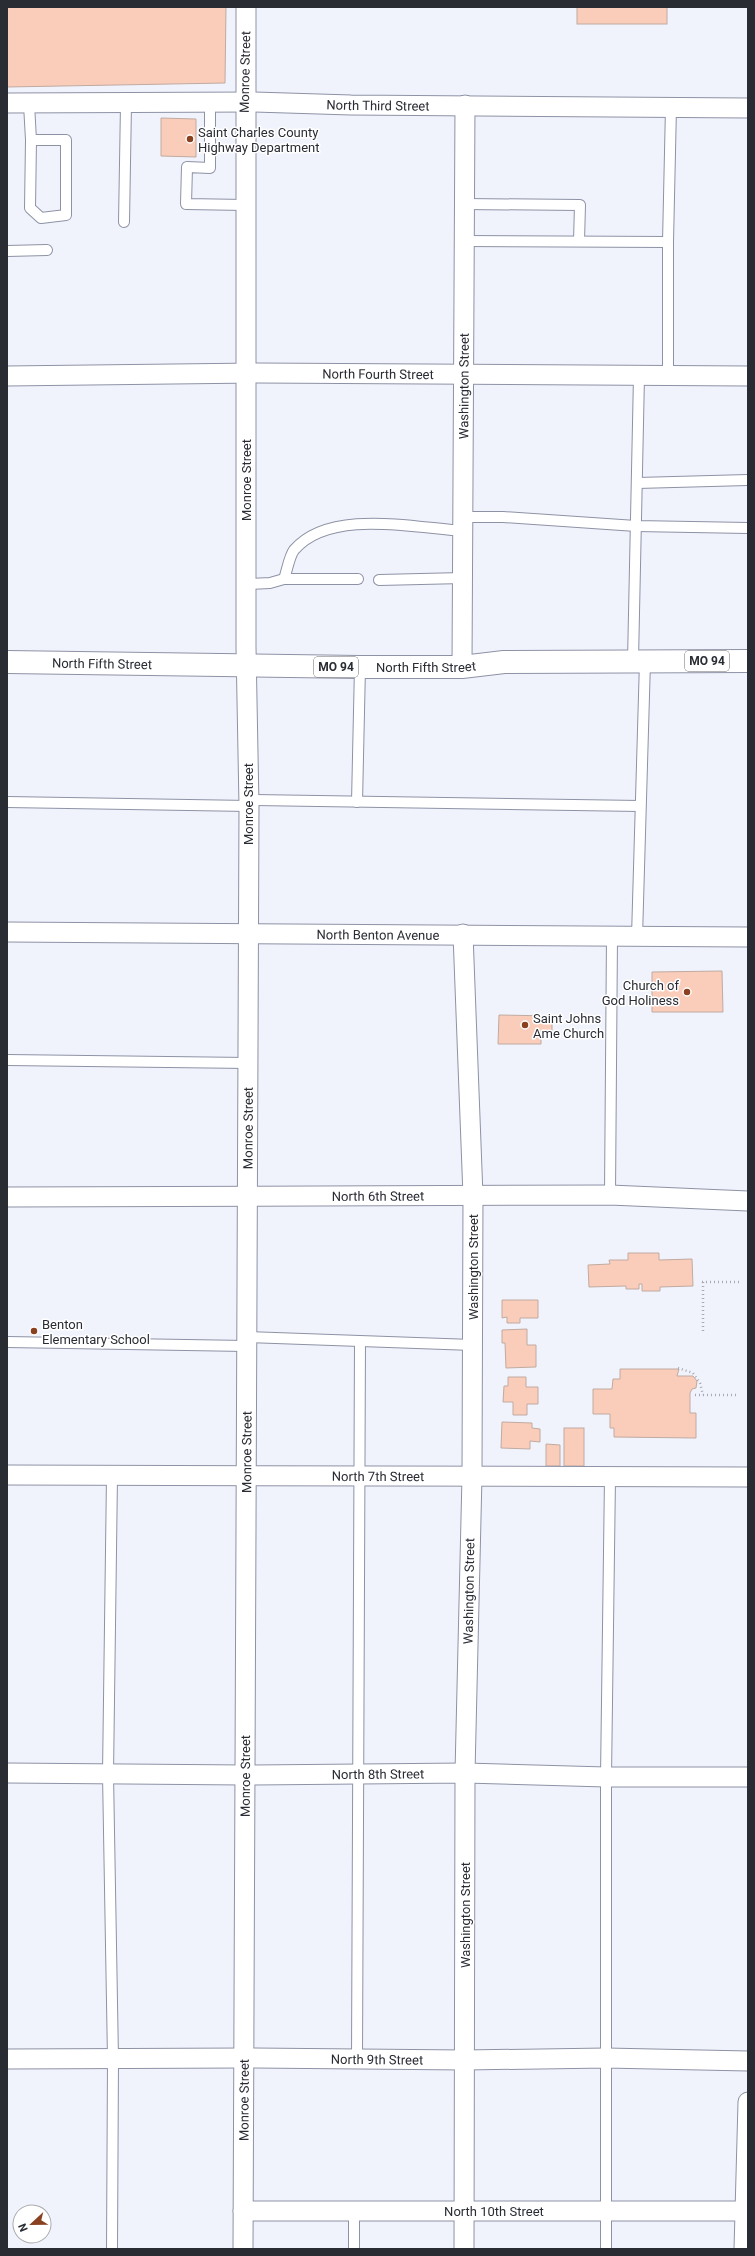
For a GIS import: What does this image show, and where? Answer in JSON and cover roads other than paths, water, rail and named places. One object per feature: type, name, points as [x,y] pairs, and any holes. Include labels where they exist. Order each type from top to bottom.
[{"type":"main road","name":"North Fifth Street","points":[[7,662],[247,666],[462,667],[504,662],[748,661]]},
{"type":"street","name":"Monroe Street","points":[[243,2249],[245,2058],[244,1775],[249,803],[245,205],[246,7]]},
{"type":"street","name":"North Third Street","points":[[7,103],[126,104],[245,102],[351,105],[748,108]]},
{"type":"street","name":"Washington Street","points":[[462,667],[465,374],[465,105]]},
{"type":"street","name":"North Fourth Street","points":[[7,376],[246,374],[748,376]]},
{"type":"street","name":"North Benton Avenue","points":[[7,932],[748,937]]},
{"type":"street","name":"Washington Street","points":[[463,934],[473,1196],[472,1476],[465,1773],[464,2249]]},
{"type":"street","name":"North 6th Street","points":[[7,1197],[610,1196],[748,1201]]},
{"type":"street","name":"North 7th Street","points":[[7,1475],[748,1477]]},
{"type":"street","name":"North 8th Street","points":[[7,1773],[244,1775],[465,1773],[606,1777],[748,1777]]},
{"type":"street","name":"North 9th Street","points":[[7,2059],[245,2058],[465,2060],[606,2058],[748,2061]]},
{"type":"street","points":[[744,2249],[748,2102]]},
{"type":"street","name":"North 10th Street","points":[[243,2211],[745,2211]]},
{"type":"lane","points":[[210,102],[210,168],[187,167],[186,204],[245,205]]},
{"type":"lane","points":[[30,104],[30,208],[41,218],[66,215],[66,140],[31,140]]},
{"type":"lane","points":[[124,222],[126,104]]},
{"type":"lane","points":[[668,376],[668,242],[671,107]]},
{"type":"lane","points":[[465,204],[580,205],[579,241]]},
{"type":"lane","points":[[465,241],[668,242]]},
{"type":"lane","points":[[7,251],[47,250]]},
{"type":"lane","points":[[636,936],[640,806],[636,526],[639,376]]},
{"type":"lane","points":[[637,483],[748,480]]},
{"type":"lane","points":[[284,579],[294,551],[311,537],[334,527],[391,524],[464,524],[503,517],[636,526],[748,528]]},
{"type":"lane","points":[[379,580],[463,578]]},
{"type":"lane","points":[[247,584],[270,583],[284,579],[358,580]]},
{"type":"lane","points":[[357,802],[360,667]]},
{"type":"lane","points":[[7,802],[357,802],[640,806]]},
{"type":"lane","points":[[610,1196],[612,936]]},
{"type":"lane","points":[[7,1060],[248,1063]]},
{"type":"lane","points":[[7,1342],[360,1342],[472,1345]]},
{"type":"lane","points":[[357,2059],[360,1342]]},
{"type":"lane","points":[[112,1476],[108,1774],[113,2059],[112,2249]]},
{"type":"lane","points":[[606,2249],[606,1777],[610,1477]]},
{"type":"lane","points":[[354,2210],[354,2249]]},
{"type":"place","name":"Saint Charles County Highway Department","points":[[190,139]]},
{"type":"place","name":"Church of God Holiness","points":[[687,992]]},
{"type":"place","name":"Saint Johns Ame Church","points":[[525,1025]]},
{"type":"place","name":"Benton Elementary School","points":[[34,1331]]}]
